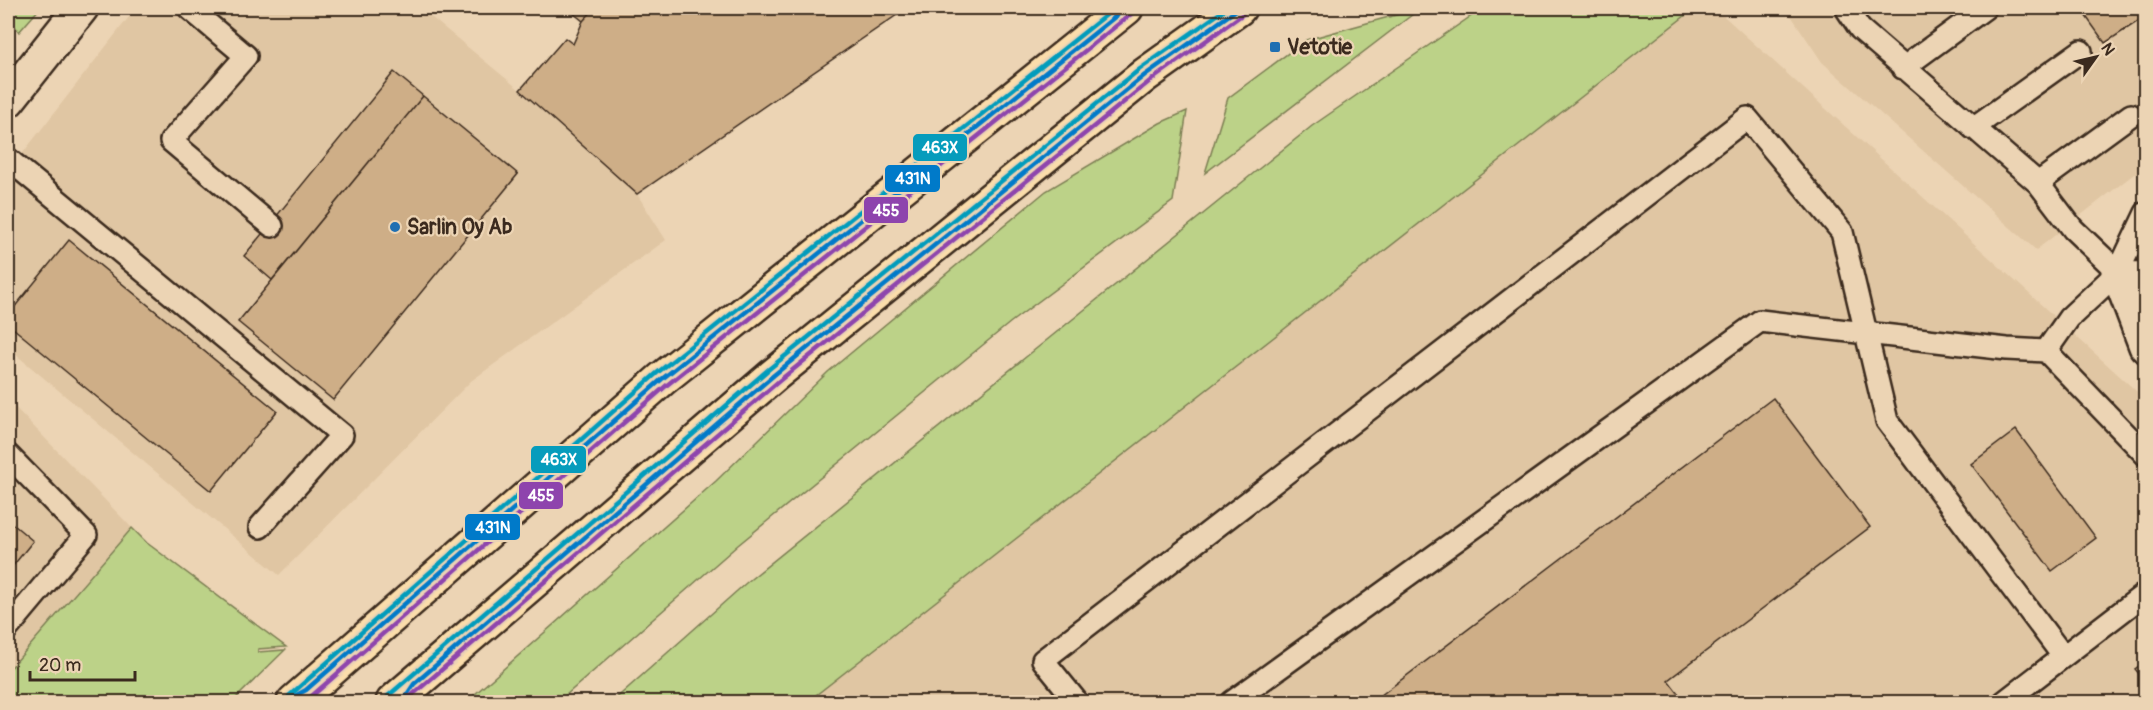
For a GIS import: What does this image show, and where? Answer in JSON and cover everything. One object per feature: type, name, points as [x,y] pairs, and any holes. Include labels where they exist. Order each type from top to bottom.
[{"type":"highway","points":[[295,698],[662,379],[1126,8]]},
{"type":"highway","points":[[403,696],[774,375],[1145,75],[1239,8]]},
{"type":"street","points":[[8,100],[81,8]]},
{"type":"street","points":[[2132,273],[2145,346]]},
{"type":"lane","points":[[189,8],[246,56],[171,141],[272,226]]},
{"type":"lane","points":[[1846,8],[1860,29],[2038,183],[2073,229],[2132,273]]},
{"type":"lane","points":[[1903,68],[1985,8]]},
{"type":"lane","points":[[1973,128],[2081,51]]},
{"type":"lane","points":[[2038,183],[2131,115]]},
{"type":"lane","points":[[1077,702],[1043,660],[1747,118],[1842,232],[1887,421],[2063,656]]},
{"type":"lane","points":[[8,159],[342,435],[260,527]]},
{"type":"lane","points":[[2046,351],[2069,318],[2132,273],[2145,213]]},
{"type":"lane","points":[[1232,702],[1760,321],[2046,351],[2145,455]]},
{"type":"lane","points":[[8,455],[86,535],[8,628]]},
{"type":"lane","points":[[2004,702],[2145,593]]},
{"type":"shaded area","points":[[136,8],[420,8],[520,90],[637,194],[666,240],[471,381],[279,575],[8,348],[8,172]]},
{"type":"shaded area","points":[[1695,8],[1715,8],[2145,399],[2145,702],[807,702]]},
{"type":"shaded area","points":[[1786,8],[2145,8],[2145,174],[2134,174],[2036,250],[1822,62]]},
{"type":"shaded area","points":[[8,400],[132,528],[8,671]]},
{"type":"green space","points":[[8,8],[40,8],[19,32],[8,17]]},
{"type":"green space","points":[[1421,8],[1205,173],[1228,98],[1306,40]]},
{"type":"green space","points":[[1483,8],[1695,8],[807,702],[612,702],[746,583],[1312,126]]},
{"type":"green space","points":[[1187,111],[1173,201],[1011,322],[738,545],[558,702],[466,702],[716,481],[828,372],[1046,191],[1160,123]]},
{"type":"green space","points":[[132,528],[147,543],[286,647],[258,649],[258,652],[285,650],[232,702],[8,702],[8,671]]},
{"type":"building","points":[[567,8],[595,8],[583,21]]},
{"type":"building","points":[[595,8],[907,8],[637,194],[520,90],[565,38],[573,44],[583,21]]},
{"type":"building","points":[[2080,8],[2146,8],[2146,16],[2105,43]]},
{"type":"building","points":[[394,72],[423,96],[272,280],[244,256]]},
{"type":"building","name":"Sarlin Oy Ab","points":[[423,96],[518,174],[333,400],[238,322]]},
{"type":"building","points":[[69,240],[277,411],[211,491],[8,324],[8,315]]},
{"type":"building","points":[[1773,398],[1870,527],[1668,680],[1685,702],[1372,702]]},
{"type":"building","points":[[2016,430],[2096,538],[2052,571],[1971,464]]},
{"type":"building","points":[[8,520],[33,541],[8,572]]},
{"type":"building","points":[[2146,661],[2146,682],[2135,669]]},
{"type":"transit line","name":"463X","points":[[289,696],[657,373],[1115,8]]},
{"type":"transit line","name":"431N","points":[[284,702],[306,690],[662,379],[1126,8]]},
{"type":"transit line","name":"463X","points":[[388,696],[769,369],[1140,69],[1227,8]]},
{"type":"transit line","name":"431N","points":[[402,702],[414,684],[774,375],[1145,75],[1239,8]]},
{"type":"transit line","name":"455","points":[[305,702],[667,385],[1131,14]]},
{"type":"transit line","name":"455","points":[[404,702],[779,381],[1150,81],[1243,14]]},
{"type":"place","name":"Vetotie","points":[[1275,47]]},
{"type":"place","name":"Sarlin Oy Ab","points":[[395,227]]}]
